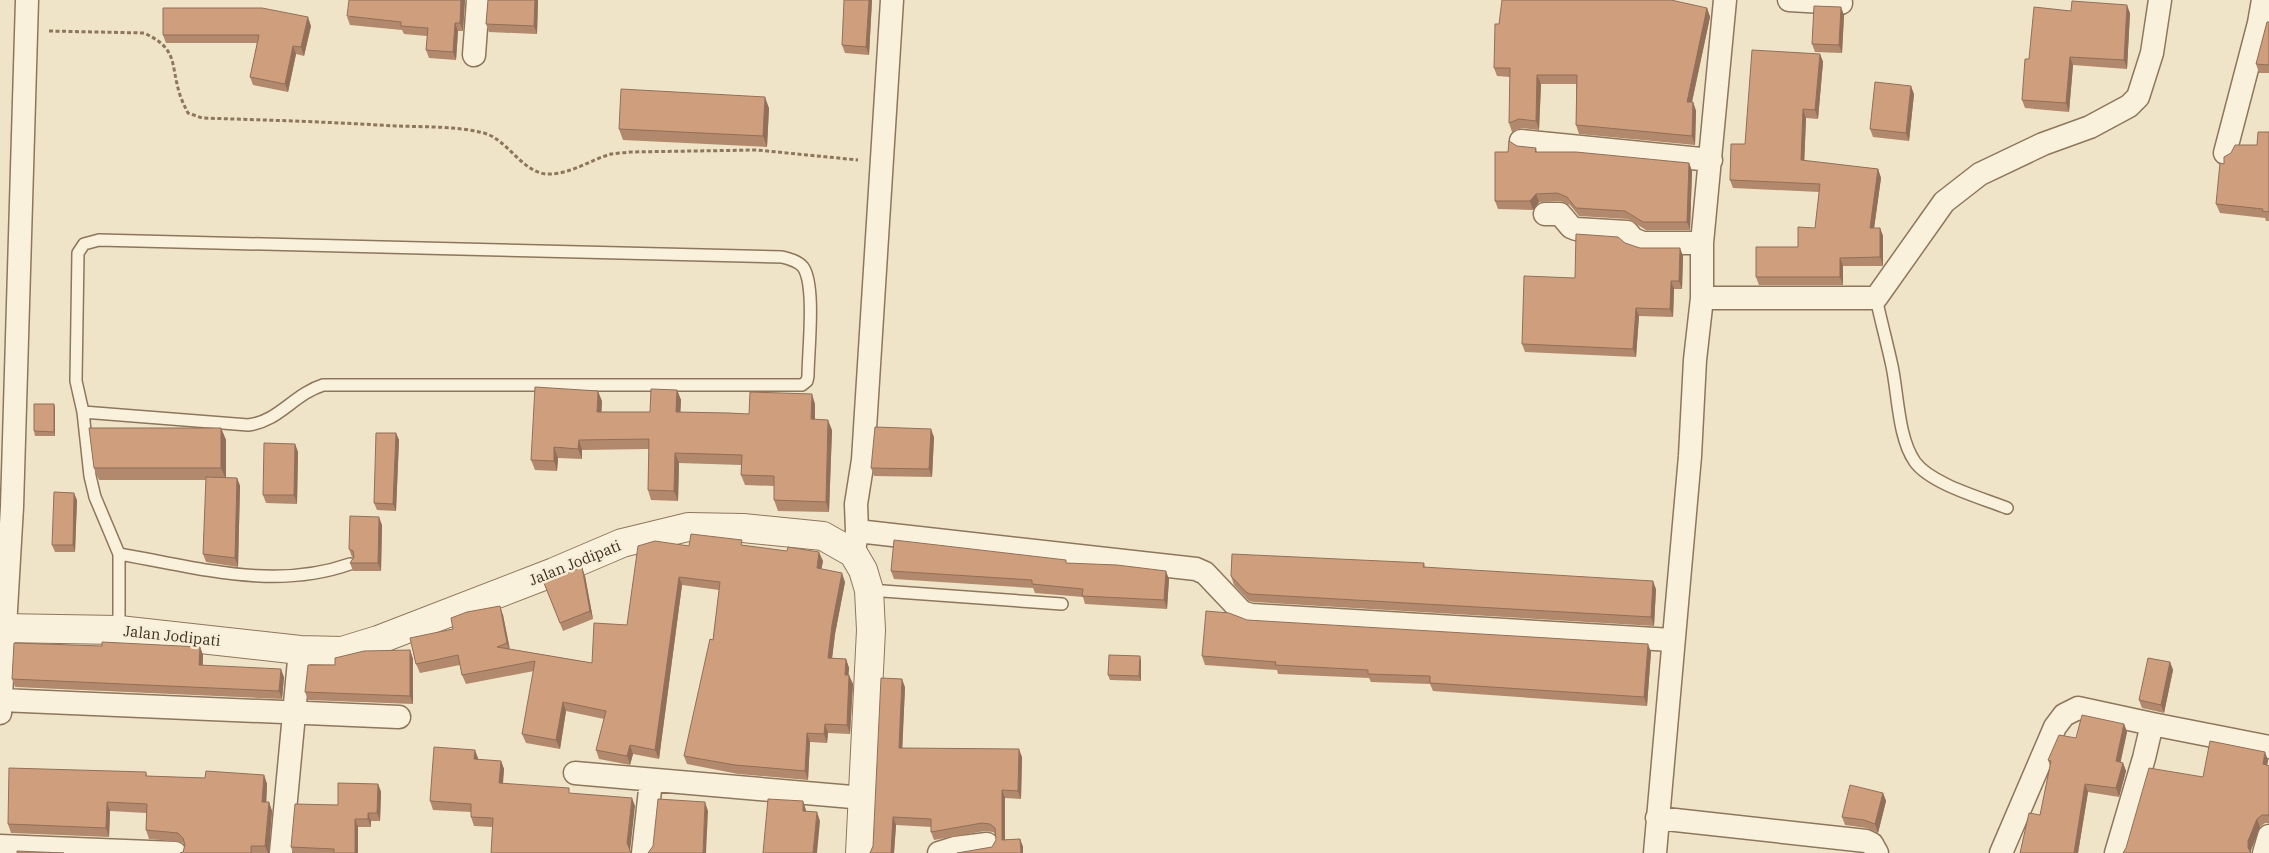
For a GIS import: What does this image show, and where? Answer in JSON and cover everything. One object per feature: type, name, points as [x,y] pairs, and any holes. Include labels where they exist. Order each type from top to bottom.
[{"type":"street","points":[[27,0],[12,507],[3,628],[1,707],[295,712],[398,717]]},
{"type":"street","points":[[474,55],[478,0]]},
{"type":"street","points":[[860,853],[871,630],[869,590],[855,542],[856,504],[862,460],[892,0]]},
{"type":"street","points":[[1655,853],[1672,640],[1690,456],[1695,360],[1702,298],[1702,243],[1725,0]]},
{"type":"street","points":[[1789,0],[1841,3]]},
{"type":"street","points":[[1702,298],[1876,298],[1944,202],[1980,174],[2043,144],[2090,127],[2129,106],[2138,97],[2152,53],[2160,0]]},
{"type":"street","points":[[2225,153],[2264,24],[2263,0]]},
{"type":"street","points":[[1520,141],[1711,160]]},
{"type":"street","points":[[1545,214],[1560,214],[1571,228],[1627,232],[1633,240],[1643,243],[1702,243]]},
{"type":"street","name":"Jalan Jodipati","points":[[3,628],[119,630],[300,650],[342,651],[378,640],[554,572],[622,543],[688,527],[743,528],[824,536],[855,542]]},
{"type":"street","points":[[855,542],[1196,569],[1206,573],[1242,612],[1250,615],[1672,640]]},
{"type":"street","points":[[281,853],[300,650]]},
{"type":"street","points":[[2001,853],[2054,727],[2064,714],[2078,708],[2269,747]]},
{"type":"street","points":[[2116,853],[2152,724]]},
{"type":"street","points":[[574,774],[864,798]]},
{"type":"street","points":[[643,853],[651,781]]},
{"type":"street","points":[[1657,818],[1866,841],[1872,844],[1877,853]]},
{"type":"street","points":[[2264,853],[2269,836]]},
{"type":"street","points":[[938,853],[955,848],[987,844]]},
{"type":"street","points":[[0,846],[175,853]]},
{"type":"lane","points":[[83,412],[248,425],[261,424],[309,391],[323,385],[802,384],[807,381],[808,376],[809,282],[802,266],[797,262],[782,257],[91,241],[84,244],[78,253],[76,381],[83,412],[90,476],[95,497],[119,554],[119,630]]},
{"type":"lane","points":[[1876,298],[1892,365],[1906,443],[1915,463],[1931,476],[2007,508]]},
{"type":"lane","points":[[119,554],[236,576],[265,578],[329,572],[350,564]]},
{"type":"lane","points":[[869,590],[1062,604]]},
{"type":"path","points":[[27,31],[144,32],[158,39],[169,51],[180,94],[188,113],[202,118],[336,122],[451,129],[484,133],[498,140],[534,171],[547,174],[590,164],[611,154],[630,152],[757,150],[881,162]]},
{"type":"building","points":[[349,0],[461,0],[460,23],[455,23],[453,52],[426,50],[428,28],[401,26],[401,22],[347,16]]},
{"type":"building","points":[[488,0],[535,0],[534,26],[486,24]]},
{"type":"building","points":[[844,0],[869,0],[866,47],[842,45]]},
{"type":"building","points":[[1502,0],[1671,0],[1707,8],[1687,102],[1693,102],[1692,136],[1576,125],[1577,75],[1537,75],[1536,121],[1519,119],[1509,123],[1510,68],[1494,68],[1495,24],[1499,24]]},
{"type":"building","points":[[2072,1],[2127,5],[2124,60],[2070,57],[2066,103],[2022,100],[2025,59],[2029,59],[2034,7],[2071,11]]},
{"type":"building","points":[[1814,6],[1841,7],[1839,45],[1812,44]]},
{"type":"building","points":[[163,8],[262,8],[308,17],[301,47],[293,46],[285,84],[250,77],[259,35],[163,35]]},
{"type":"building","points":[[2267,22],[2269,22],[2269,65],[2256,64]]},
{"type":"building","points":[[1752,50],[1820,54],[1815,110],[1803,109],[1801,160],[1878,169],[1870,228],[1880,228],[1880,257],[1840,258],[1840,277],[1756,277],[1756,247],[1798,247],[1798,227],[1815,228],[1820,184],[1730,180],[1731,144],[1745,144]]},
{"type":"building","points":[[1875,82],[1911,86],[1906,133],[1870,129]]},
{"type":"building","points":[[621,89],[765,97],[763,136],[619,129]]},
{"type":"building","points":[[2258,132],[2269,132],[2269,212],[2262,211],[2263,209],[2216,204],[2220,163],[2224,164],[2224,157],[2231,153],[2235,145],[2257,145]]},
{"type":"building","points":[[1509,141],[1517,146],[1536,148],[1535,152],[1576,152],[1689,163],[1687,222],[1643,222],[1625,211],[1576,208],[1567,197],[1557,193],[1536,194],[1530,201],[1495,201],[1495,152],[1508,152]]},
{"type":"building","points":[[1576,234],[1618,237],[1625,243],[1640,248],[1680,248],[1679,281],[1671,281],[1670,309],[1636,308],[1633,349],[1522,344],[1524,276],[1575,278]]},
{"type":"building","points":[[535,387],[598,391],[597,412],[650,412],[651,389],[677,390],[676,412],[749,414],[750,392],[812,394],[811,419],[828,420],[826,502],[774,500],[774,476],[741,475],[742,455],[675,453],[674,491],[648,490],[649,439],[579,440],[578,449],[554,447],[554,461],[531,460]]},
{"type":"building","points":[[34,404],[54,404],[54,432],[34,431]]},
{"type":"building","points":[[875,427],[931,429],[929,469],[871,468]]},
{"type":"building","points":[[89,428],[221,428],[221,468],[94,468]]},
{"type":"building","points":[[376,433],[396,433],[393,504],[374,503]]},
{"type":"building","points":[[264,443],[295,444],[294,495],[263,495]]},
{"type":"building","points":[[206,477],[237,478],[235,558],[203,554]]},
{"type":"building","points":[[54,492],[74,493],[73,545],[52,545]]},
{"type":"building","points":[[350,516],[379,517],[378,563],[350,563],[354,557],[353,551],[349,549]]},
{"type":"building","points":[[691,534],[742,540],[741,545],[787,551],[788,547],[819,552],[817,568],[842,573],[828,658],[846,659],[845,675],[849,675],[847,725],[825,724],[824,734],[807,733],[805,771],[735,765],[684,756],[710,639],[713,640],[720,582],[679,577],[655,750],[630,745],[627,756],[596,750],[606,711],[563,702],[556,740],[522,734],[535,661],[462,675],[458,655],[416,664],[410,638],[453,629],[451,618],[467,612],[500,606],[507,643],[497,647],[592,663],[594,623],[627,625],[638,546],[655,541],[689,546]]},
{"type":"building","points":[[894,540],[1066,560],[1066,563],[1117,565],[1166,571],[1164,600],[1082,596],[1083,589],[1032,584],[1032,580],[891,571]]},
{"type":"building","points":[[1232,554],[1424,563],[1423,567],[1653,581],[1651,617],[1250,594],[1231,576]]},
{"type":"building","points":[[582,567],[590,611],[560,623],[544,583]]},
{"type":"building","points":[[1206,611],[1229,613],[1247,620],[1648,644],[1644,697],[1430,683],[1430,676],[1368,674],[1368,670],[1275,665],[1276,662],[1202,656]]},
{"type":"building","points":[[102,642],[200,647],[199,665],[281,669],[279,691],[12,679],[14,643],[102,646]]},
{"type":"building","points":[[410,650],[410,696],[305,692],[308,665],[335,665],[335,658],[364,651]]},
{"type":"building","points":[[1109,655],[1140,656],[1139,676],[1108,675]]},
{"type":"building","points":[[2148,658],[2170,662],[2161,705],[2139,700]]},
{"type":"building","points":[[881,678],[902,679],[899,748],[1019,749],[1018,791],[1002,790],[1002,840],[1020,839],[1021,853],[957,853],[992,847],[996,840],[995,828],[990,824],[982,823],[931,832],[931,819],[893,817],[891,853],[870,853],[873,846]]},
{"type":"building","points":[[2082,715],[2124,724],[2116,761],[2123,763],[2116,788],[2085,784],[2074,853],[2020,853],[2029,813],[2040,815],[2051,761],[2048,760],[2059,735],[2076,738]]},
{"type":"building","points":[[2210,741],[2265,752],[2263,764],[2269,766],[2269,815],[2262,815],[2257,819],[2248,841],[2248,848],[2251,853],[2123,853],[2149,768],[2203,777]]},
{"type":"building","points":[[434,747],[475,750],[474,759],[501,761],[499,783],[569,788],[569,793],[632,798],[627,843],[631,853],[491,853],[493,818],[471,817],[471,804],[430,801]]},
{"type":"building","points":[[9,768],[146,772],[146,776],[205,778],[206,771],[264,775],[262,802],[269,802],[265,846],[251,846],[251,853],[180,853],[183,852],[185,845],[183,838],[178,833],[146,830],[147,804],[107,802],[106,828],[8,824]]},
{"type":"building","points":[[338,783],[378,784],[377,813],[368,813],[368,819],[355,819],[355,853],[334,853],[334,849],[291,847],[295,804],[338,805]]},
{"type":"building","points":[[1850,785],[1883,793],[1875,824],[1864,820],[1842,817]]},
{"type":"building","points":[[658,799],[705,802],[703,853],[648,853],[653,846]]},
{"type":"building","points":[[768,799],[803,801],[803,811],[817,812],[813,853],[763,853]]},
{"type":"building","points":[[17,851],[64,853],[17,853]]}]
